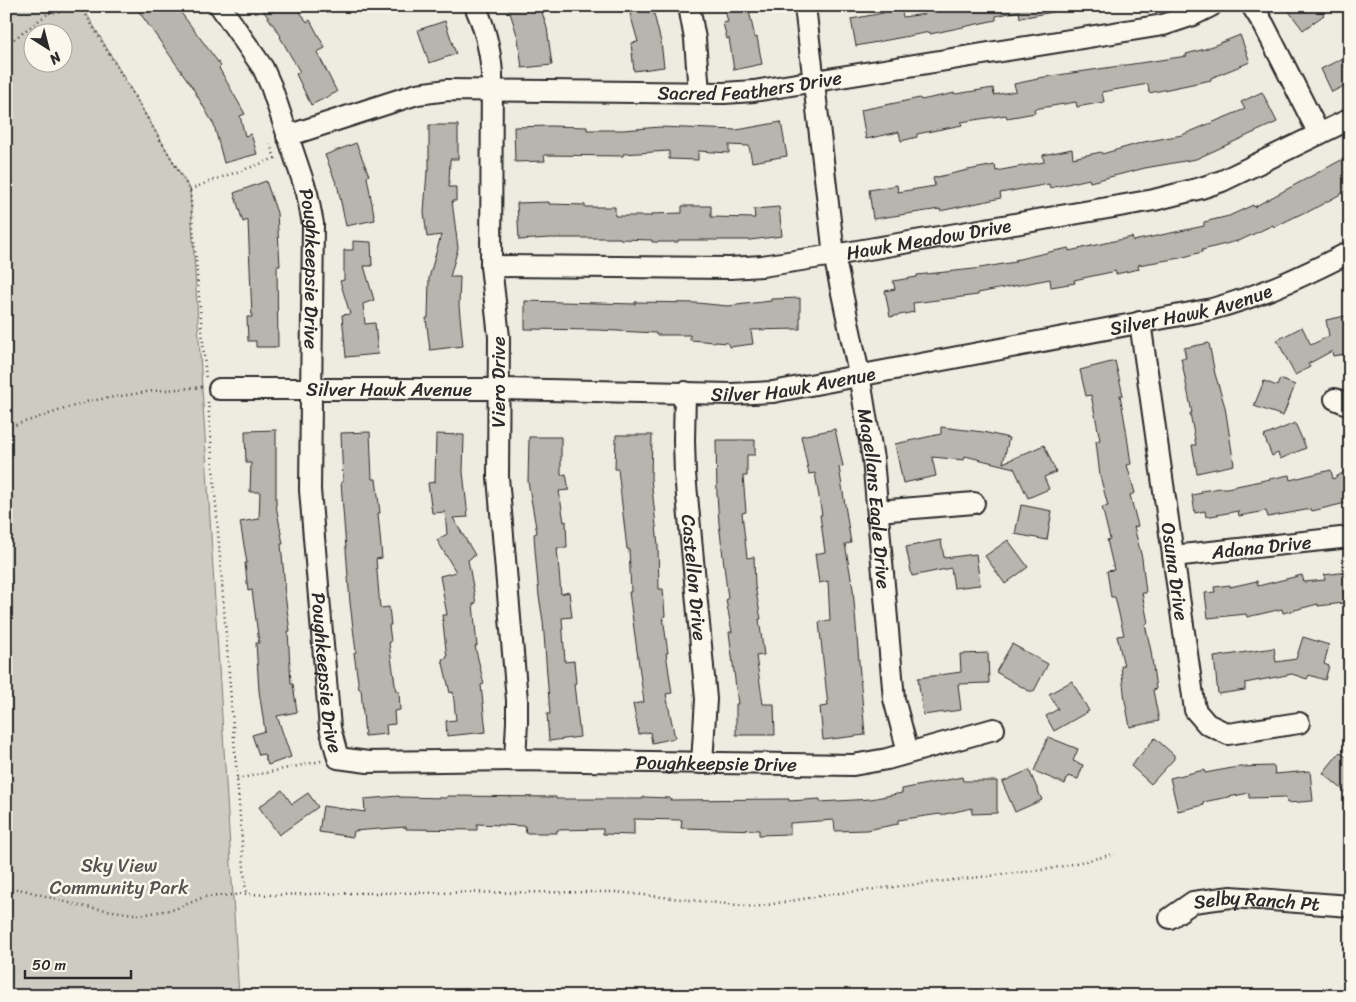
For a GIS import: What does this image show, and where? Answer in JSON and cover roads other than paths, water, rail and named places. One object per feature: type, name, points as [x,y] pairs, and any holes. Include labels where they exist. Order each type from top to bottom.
[{"type":"street","name":"Poughkeepsie Drive","points":[[220,6],[263,68],[271,86],[278,139],[307,193],[313,224],[310,490],[330,728],[338,758],[368,762],[515,760],[853,765],[887,759],[994,728]]},
{"type":"street","name":"Viero Drive","points":[[475,6],[481,19],[491,55],[493,90],[490,266],[499,337],[499,501],[517,700],[515,760]]},
{"type":"street","points":[[689,6],[695,39],[699,93]]},
{"type":"street","name":"Magellans Eagle Drive","points":[[806,6],[825,189],[834,255],[859,374],[873,459],[894,699],[908,752]]},
{"type":"street","name":"Sacred Feathers Drive","points":[[278,139],[416,94],[448,90],[724,94],[754,91],[1163,25],[1193,15],[1211,6]]},
{"type":"street","points":[[1252,6],[1268,31],[1319,134]]},
{"type":"street","name":"Hawk Meadow Drive","points":[[490,266],[730,268],[762,266],[834,255],[1154,200],[1179,194],[1222,181],[1350,119]]},
{"type":"street","name":"Silver Hawk Avenue","points":[[213,388],[499,389],[753,394],[789,389],[859,374],[1212,309],[1262,294],[1350,252]]},
{"type":"street","name":"Osuna Drive","points":[[1140,322],[1194,710],[1207,724],[1228,734],[1298,723]]},
{"type":"street","name":"Castellon Drive","points":[[685,392],[685,474],[706,699],[705,746],[702,764]]},
{"type":"street","points":[[878,512],[974,503]]},
{"type":"street","name":"Adana Drive","points":[[1173,556],[1350,537]]},
{"type":"street","name":"Selby Ranch Pt","points":[[1170,918],[1193,902],[1231,897],[1350,906]]},
{"type":"park label","name":"Sky View Community Park","points":[[119,876]]}]
